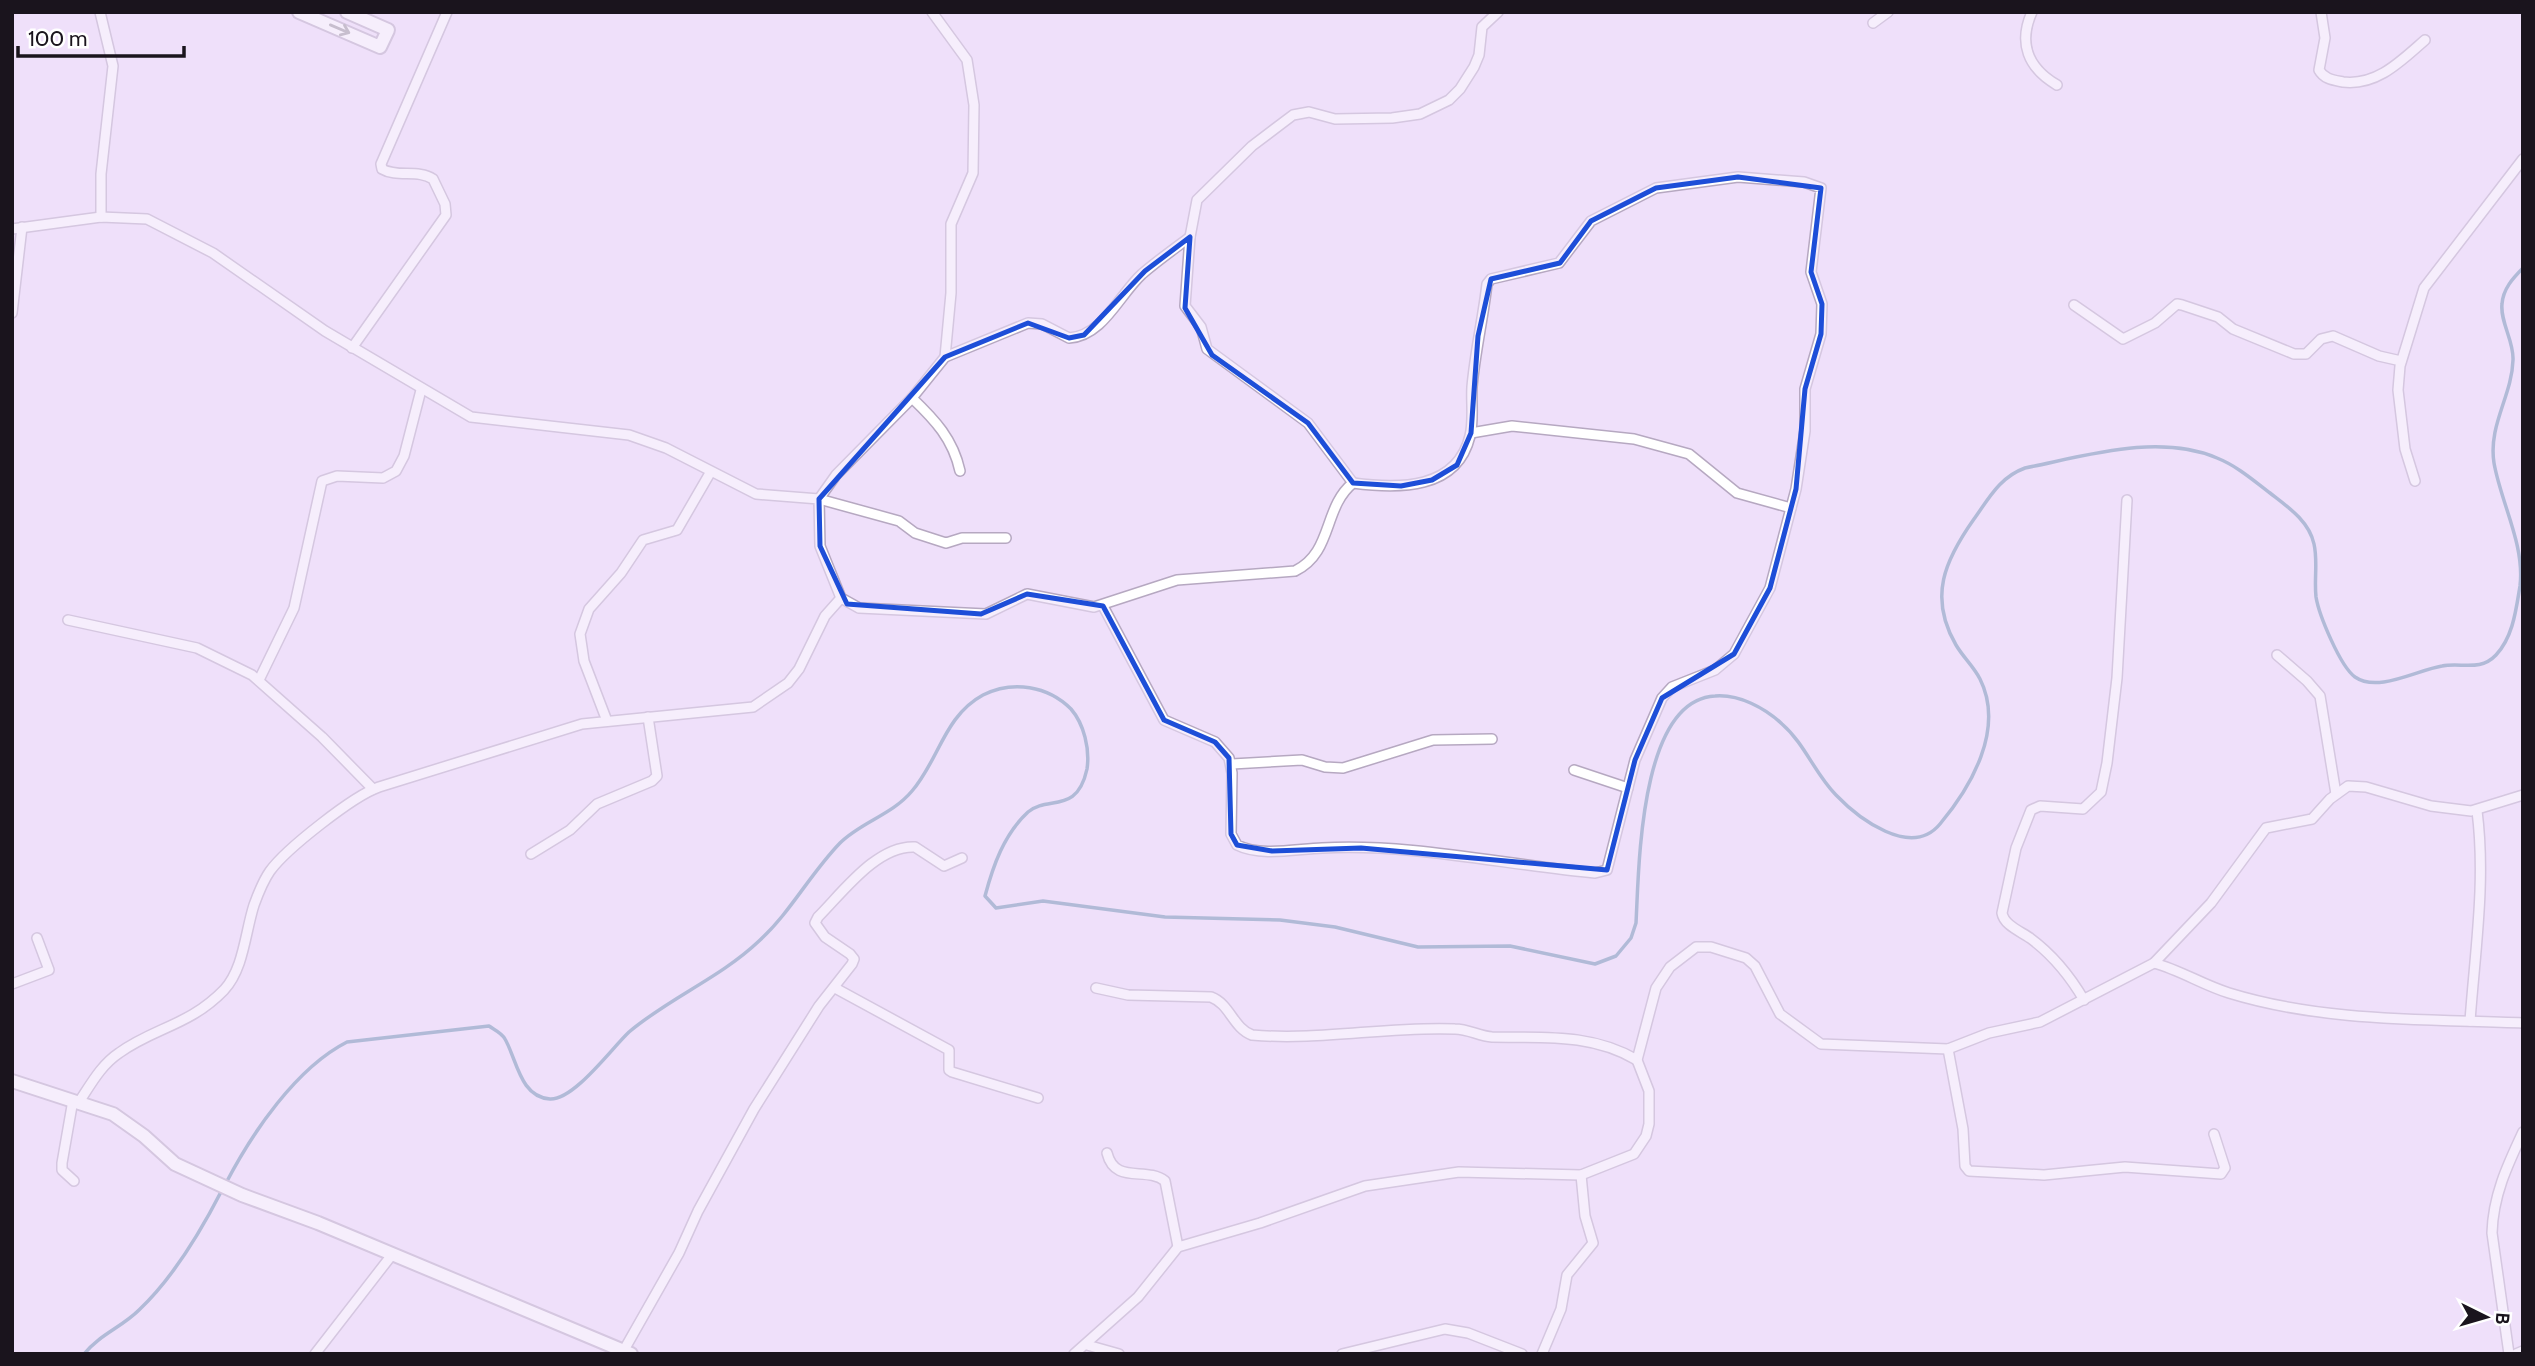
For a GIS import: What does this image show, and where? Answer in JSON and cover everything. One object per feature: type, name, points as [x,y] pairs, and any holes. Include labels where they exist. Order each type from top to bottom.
[{"type":"street","points":[[100,12],[113,66],[102,174],[101,217]]},
{"type":"street","points":[[299,12],[380,47],[388,30],[347,12]]},
{"type":"street","points":[[352,348],[446,215],[445,204],[433,179],[424,175],[390,173],[382,169],[382,164],[447,12]]},
{"type":"street","points":[[932,12],[967,60],[974,106],[973,173],[951,224],[951,293],[945,357]]},
{"type":"street","points":[[1103,606],[1164,720],[1215,742],[1224,749],[1232,764],[1231,837],[1237,845],[1245,849],[1382,849],[1595,873],[1607,869],[1641,743],[1662,698],[1681,682],[1715,670],[1741,645],[1770,588],[1800,471],[1805,389],[1821,334],[1823,314],[1811,272],[1821,194],[1818,185],[1738,177],[1656,188],[1591,221],[1559,263],[1491,279],[1487,285],[1478,336],[1471,433],[1457,465],[1432,480],[1384,487],[1353,483],[1308,423],[1207,349],[1201,327],[1185,306],[1190,237],[1200,194],[1252,146],[1293,115],[1306,112],[1335,119],[1392,118],[1420,114],[1449,100],[1460,89],[1474,67],[1479,55],[1482,27],[1498,12]]},
{"type":"street","points":[[1873,23],[1888,12]]},
{"type":"street","points":[[2032,12],[2024,35],[2027,54],[2035,68],[2057,85]]},
{"type":"street","points":[[2322,12],[2325,38],[2319,70],[2333,80],[2353,83],[2379,76],[2425,40]]},
{"type":"street","points":[[2415,481],[2400,420],[2398,390],[2401,361],[2428,281],[2523,159]]},
{"type":"street","points":[[12,313],[17,228],[101,217],[136,216],[159,223],[213,253],[352,348],[457,412],[482,421],[629,435],[666,449],[756,494],[819,499],[899,522],[915,533],[946,543],[962,538],[1006,538]]},
{"type":"street","points":[[1190,237],[1139,277],[1098,326],[1084,335],[1069,338],[1042,324],[1028,323],[945,357],[912,398],[835,475],[819,499],[820,546],[841,598],[859,608],[981,614],[1027,594],[1080,605],[1103,606],[1177,580],[1295,571],[1302,568],[1321,548],[1340,496],[1353,483]]},
{"type":"street","points":[[2074,305],[2123,338],[2155,323],[2177,304],[2218,317],[2233,329],[2294,354],[2306,354],[2321,339],[2333,336],[2379,356],[2401,361]]},
{"type":"street","points":[[258,680],[294,608],[322,481],[337,476],[383,478],[396,471],[404,456],[421,390]]},
{"type":"street","points":[[912,398],[942,429],[957,456],[960,471]]},
{"type":"street","points":[[1471,433],[1499,427],[1532,427],[1634,439],[1689,454],[1737,494],[1791,508]]},
{"type":"street","points":[[607,721],[580,644],[584,618],[621,573],[643,540],[677,530],[710,473]]},
{"type":"street","points":[[2084,1000],[2062,967],[2040,946],[2004,920],[2002,913],[2016,848],[2031,810],[2040,806],[2083,810],[2103,786],[2117,678],[2127,500]]},
{"type":"street","points":[[74,1181],[62,1170],[62,1163],[76,1101],[107,1062],[119,1053],[178,1025],[225,988],[234,974],[253,907],[268,873],[309,835],[373,789],[493,750],[582,724],[748,709],[764,702],[788,683],[799,669],[825,616],[841,598]]},
{"type":"street","points":[[68,620],[197,648],[258,680],[322,737],[373,789]]},
{"type":"street","points":[[2277,655],[2320,696],[2336,794]]},
{"type":"street","points":[[531,854],[570,830],[597,804],[652,781],[657,776],[648,717]]},
{"type":"street","points":[[1232,764],[1302,760],[1325,767],[1343,768],[1433,740],[1492,739]]},
{"type":"street","points":[[1574,770],[1628,788]]},
{"type":"street","points":[[1074,1354],[1138,1297],[1178,1247],[1260,1223],[1365,1186],[1459,1172],[1505,1170],[1581,1175],[1634,1154],[1646,1136],[1649,1091],[1637,1060],[1661,977],[1679,958],[1703,946],[1746,958],[1755,966],[1780,1014],[1821,1044],[1948,1049],[1989,1033],[2034,1024],[2154,963],[2211,903],[2266,828],[2312,819],[2336,794],[2348,786],[2366,787],[2431,806],[2477,811],[2523,795]]},
{"type":"street","points":[[2470,1021],[2480,908],[2481,848],[2477,811]]},
{"type":"street","points":[[12,1081],[76,1101],[126,1121],[166,1158],[243,1195],[318,1223],[391,1256],[627,1352],[698,1211],[754,1109],[813,1016],[854,959],[818,930],[815,923],[818,916],[874,863],[893,851],[915,847],[944,866],[962,858]]},
{"type":"street","points":[[12,984],[49,970],[50,965],[37,938]]},
{"type":"street","points":[[2154,963],[2230,993],[2284,1006],[2343,1014],[2523,1023]]},
{"type":"street","points":[[835,988],[949,1050],[949,1070],[952,1072],[1038,1098]]},
{"type":"street","points":[[1096,988],[1128,995],[1211,997],[1223,1004],[1240,1028],[1252,1035],[1343,1036],[1458,1028],[1492,1037],[1541,1035],[1600,1042],[1637,1060]]},
{"type":"street","points":[[1948,1049],[1963,1129],[1965,1166],[1969,1171],[2044,1175],[2125,1167],[2221,1174],[2225,1168],[2214,1135]]},
{"type":"street","points":[[2509,1354],[2492,1224],[2498,1186],[2523,1132]]},
{"type":"street","points":[[1107,1153],[1110,1163],[1120,1172],[1154,1175],[1165,1181],[1178,1247]]},
{"type":"street","points":[[1542,1354],[1561,1309],[1567,1275],[1593,1242],[1585,1216],[1581,1175]]},
{"type":"street","points":[[314,1354],[391,1256]]},
{"type":"street","points":[[1342,1354],[1445,1329],[1468,1333],[1522,1354]]},
{"type":"street","points":[[1087,1345],[1119,1354]]},
{"type":"street","points":[[2516,1354],[2523,1351]]},
{"type":"highlighted area","points":[[1738,177],[1821,188],[1811,272],[1822,304],[1821,334],[1805,389],[1796,489],[1770,588],[1734,654],[1662,698],[1635,760],[1607,870],[1361,848],[1272,851],[1237,845],[1231,834],[1229,758],[1215,742],[1164,720],[1103,606],[1027,594],[981,614],[847,604],[820,546],[819,499],[945,357],[1028,323],[1069,338],[1084,335],[1145,271],[1190,237],[1185,308],[1212,355],[1308,423],[1353,483],[1401,486],[1432,480],[1457,465],[1471,433],[1478,336],[1491,279],[1560,263],[1591,221],[1656,188]]},
{"type":"waterway","points":[[226,1183],[262,1123],[293,1085],[328,1053],[347,1042],[489,1026],[504,1037],[521,1076],[532,1092],[550,1099],[570,1091],[644,1020],[728,966],[759,941],[781,918],[840,843],[857,829],[895,806],[912,791],[959,715],[970,704],[994,690],[1030,688],[1062,701],[1076,715],[1083,729],[1088,761],[1082,783],[1076,793],[1061,801],[1036,807],[1012,830],[996,862],[985,896],[996,908],[1043,901],[1165,917],[1280,920],[1335,927],[1418,947],[1510,946],[1595,964],[1616,956],[1631,938],[1636,923],[1642,828],[1657,755],[1671,726],[1690,705],[1715,696],[1724,696],[1751,703],[1768,713],[1790,732],[1836,795],[1857,814],[1885,831],[1915,837],[1928,834],[1940,824],[1973,775],[1987,737],[1989,718],[1987,698],[1980,679],[1956,645],[1948,627],[1943,611],[1944,579],[1955,549],[1990,496],[2009,477],[2025,468],[2097,453],[2146,447],[2171,447],[2217,458],[2238,469],[2277,498],[2308,528],[2315,550],[2318,605],[2337,652],[2355,677],[2375,683],[2386,682],[2442,666],[2483,663],[2496,655],[2506,640],[2513,623],[2520,586],[2519,555],[2497,478],[2493,449],[2513,360],[2503,318],[2503,299],[2509,284],[2523,268]]},
{"type":"waterway","points":[[84,1354],[132,1316],[163,1284],[195,1238],[222,1190]]}]
